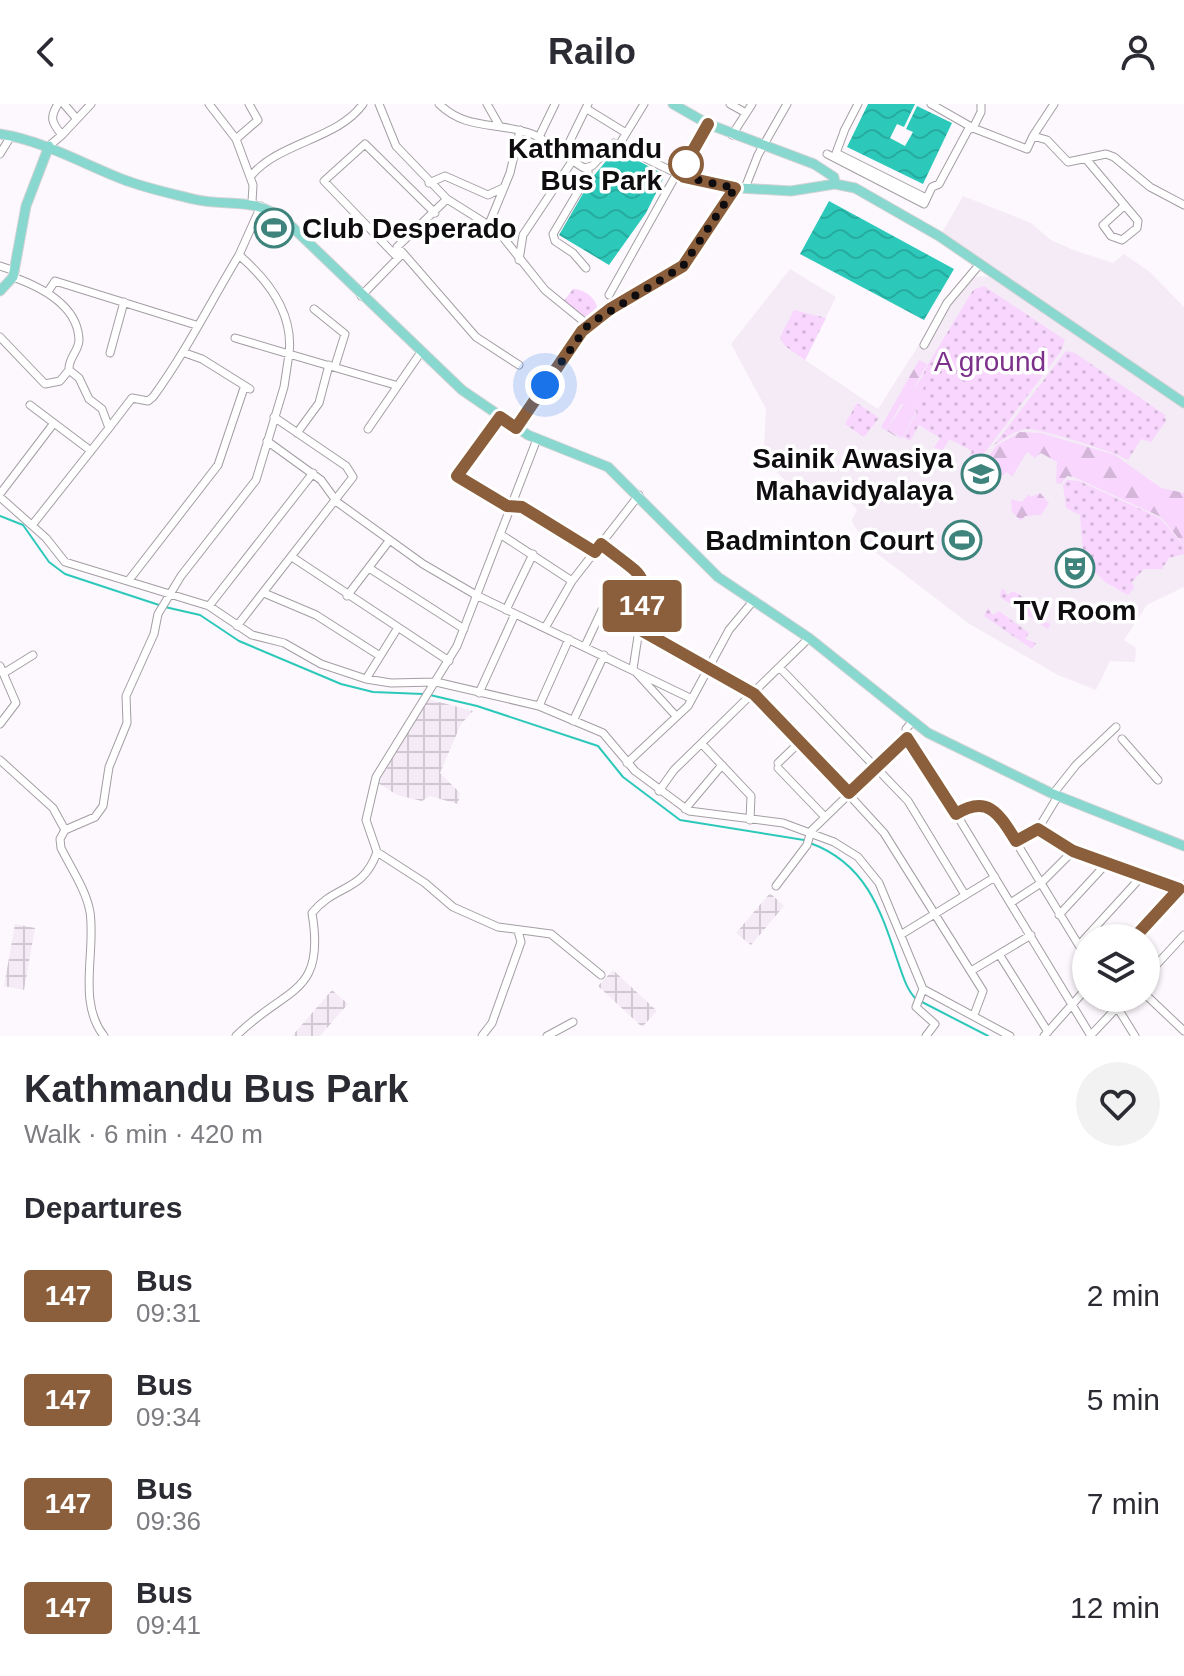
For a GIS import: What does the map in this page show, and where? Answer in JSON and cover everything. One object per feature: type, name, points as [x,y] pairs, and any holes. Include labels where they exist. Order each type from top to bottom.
[{"type":"main road","points":[[673,104],[689,108],[708,124],[732,135],[814,164],[834,177],[835,184]]},
{"type":"main road","points":[[0,134],[49,146],[142,186],[216,203],[257,204],[287,222],[462,390],[537,439],[604,464],[639,495],[718,577],[809,638],[947,745],[1055,795],[1184,846]]},
{"type":"main road","points":[[0,291],[14,274],[26,206],[49,146]]},
{"type":"main road","points":[[680,176],[740,188],[791,191],[835,184],[855,188],[915,222],[1184,403]]},
{"type":"main road","points":[[516,428],[588,325],[683,266],[740,188]]},
{"type":"street","points":[[62,135],[53,123],[52,114],[61,104],[76,118]]},
{"type":"street","points":[[49,146],[91,104]]},
{"type":"street","points":[[33,524],[132,398],[148,401],[153,397],[185,353],[196,325],[239,255],[257,204],[236,139],[209,104]]},
{"type":"street","points":[[236,139],[258,120],[249,104]]},
{"type":"street","points":[[250,177],[269,160],[352,116],[363,104]]},
{"type":"street","points":[[379,104],[390,137],[429,183],[447,199],[489,224],[545,290],[588,325]]},
{"type":"street","points":[[439,104],[464,123],[499,125],[539,137],[588,169]]},
{"type":"street","points":[[487,104],[499,125]]},
{"type":"street","points":[[539,137],[555,104]]},
{"type":"street","points":[[619,145],[644,104]]},
{"type":"street","points":[[730,104],[746,113]]},
{"type":"street","points":[[732,135],[752,104]]},
{"type":"street","points":[[740,188],[787,104]]},
{"type":"street","points":[[858,104],[829,155],[925,201]]},
{"type":"street","points":[[931,104],[973,128],[1027,149],[1054,104]]},
{"type":"street","points":[[915,222],[932,187],[939,184],[965,134],[973,128],[981,112],[981,104]]},
{"type":"street","points":[[564,153],[588,106],[626,133]]},
{"type":"street","points":[[609,295],[708,124]]},
{"type":"street","points":[[845,129],[836,153],[925,201]]},
{"type":"street","points":[[489,224],[520,130]]},
{"type":"street","points":[[0,154],[11,136]]},
{"type":"street","points":[[1033,136],[1047,140],[1068,162],[1106,154],[1114,157],[1150,187],[1184,205]]},
{"type":"street","points":[[435,213],[365,144],[324,181],[401,255],[476,337],[519,365]]},
{"type":"street","points":[[586,268],[573,253],[555,241],[553,234],[588,175],[588,169],[610,144],[619,145],[680,176]]},
{"type":"street","points":[[1086,159],[1124,206],[1138,224],[1122,240],[1111,236],[1103,225],[1124,206]]},
{"type":"street","points":[[519,260],[523,235],[573,160]]},
{"type":"street","points":[[429,183],[445,176],[488,195],[503,188]]},
{"type":"street","points":[[401,255],[397,247],[447,199]]},
{"type":"street","points":[[104,1036],[97,1026],[91,1001],[90,910],[61,848],[60,839],[65,830],[95,817],[103,806],[109,767],[127,723],[126,696],[150,645],[161,608],[250,490],[267,441],[289,354],[288,327],[280,304],[265,281],[239,255]]},
{"type":"street","points":[[361,296],[401,255]]},
{"type":"street","points":[[924,345],[947,303],[979,265]]},
{"type":"street","points":[[0,266],[66,307],[79,336],[69,370],[60,381],[45,384],[0,337]]},
{"type":"street","points":[[47,293],[55,281],[196,325]]},
{"type":"street","points":[[110,353],[124,302]]},
{"type":"street","points":[[297,433],[319,403],[345,334],[314,309]]},
{"type":"street","points":[[235,338],[395,385]]},
{"type":"street","points":[[368,429],[395,385],[421,352]]},
{"type":"street","points":[[129,580],[218,465],[247,388],[202,359],[185,353]]},
{"type":"street","points":[[69,370],[79,378],[89,399],[102,409],[109,428]]},
{"type":"street","points":[[30,405],[91,451]]},
{"type":"street","points":[[237,626],[337,502],[353,477],[346,466],[274,417]]},
{"type":"street","points":[[500,417],[457,476],[514,508],[522,507],[595,552]]},
{"type":"street","points":[[54,423],[0,495],[33,524],[65,562],[129,580],[167,597],[209,606],[252,635],[284,643],[321,664],[366,679],[391,683],[436,682],[539,706],[603,733],[627,763],[685,809],[750,820],[810,838],[864,863],[879,883],[902,934],[919,996],[935,1024],[926,1036]]},
{"type":"street","points":[[236,1036],[258,1014],[298,988],[313,970],[317,939],[312,913],[321,902],[360,883],[371,870],[377,852],[366,820],[376,777],[449,661],[500,534],[514,508],[537,439]]},
{"type":"street","points":[[267,441],[313,473],[337,502],[389,541],[476,595],[692,699]]},
{"type":"street","points":[[209,606],[313,473]]},
{"type":"street","points":[[545,628],[572,581],[639,495]]},
{"type":"street","points":[[500,534],[572,581]]},
{"type":"street","points":[[347,596],[389,541]]},
{"type":"street","points":[[601,544],[642,577],[646,584],[633,669]]},
{"type":"street","points":[[479,693],[533,554]]},
{"type":"street","points":[[292,557],[449,661]]},
{"type":"street","points":[[369,568],[464,629]]},
{"type":"street","points":[[264,593],[316,615],[380,656]]},
{"type":"street","points":[[627,763],[692,699],[729,630],[754,600]]},
{"type":"street","points":[[585,646],[602,610]]},
{"type":"street","points":[[366,679],[397,629]]},
{"type":"street","points":[[639,629],[754,694],[884,833],[984,993],[974,1015]]},
{"type":"street","points":[[659,791],[674,770],[809,638]]},
{"type":"street","points":[[539,706],[569,639]]},
{"type":"street","points":[[0,724],[16,706],[2,670],[33,655]]},
{"type":"street","points":[[573,721],[604,655]]},
{"type":"street","points":[[780,668],[908,801],[965,895]]},
{"type":"street","points":[[633,669],[676,716]]},
{"type":"street","points":[[913,721],[906,729],[907,738],[1072,1002]]},
{"type":"street","points":[[1016,841],[1038,829],[1055,795],[1076,765],[1116,727]]},
{"type":"street","points":[[776,886],[825,817],[907,738]]},
{"type":"street","points":[[1122,739],[1158,780]]},
{"type":"street","points":[[801,741],[778,766],[825,817]]},
{"type":"street","points":[[702,744],[751,796],[750,820]]},
{"type":"street","points":[[0,760],[53,808],[65,830]]},
{"type":"street","points":[[685,809],[722,765]]},
{"type":"street","points":[[956,814],[972,804],[990,809],[1002,819],[1072,934]]},
{"type":"street","points":[[1038,829],[1073,851],[1182,887],[1147,924]]},
{"type":"street","points":[[1012,902],[1041,883],[1073,851]]},
{"type":"street","points":[[377,852],[425,883],[453,907],[498,927],[551,934],[601,975]]},
{"type":"street","points":[[1059,915],[1107,863]]},
{"type":"street","points":[[1098,924],[1142,876]]},
{"type":"street","points":[[902,934],[995,877]]},
{"type":"street","points":[[482,1036],[492,1023],[516,957],[521,942],[518,931]]},
{"type":"street","points":[[971,971],[1031,935]]},
{"type":"street","points":[[1160,961],[1183,937]]},
{"type":"street","points":[[999,954],[1046,1034],[1072,1005]]},
{"type":"street","points":[[919,996],[974,1015],[1010,1036]]},
{"type":"street","points":[[1160,1008],[1184,1031]]},
{"type":"street","points":[[1078,1012],[1091,1035],[1112,1012]]},
{"type":"street","points":[[1120,1012],[1135,1036]]},
{"type":"street","points":[[547,1036],[573,1022]]},
{"type":"shaded area","points":[[963,196],[1031,223],[1051,240],[1076,251],[1113,263],[1124,254],[1150,272],[1184,307],[1184,400],[1085,333],[1083,328],[1070,323],[940,236]]},
{"type":"shaded area","name":"Sainik Awasiya Mahavidyalaya","points":[[790,269],[836,297],[805,360],[878,409],[920,343],[926,346],[966,281],[979,276],[989,277],[1048,314],[1184,408],[1184,587],[1147,605],[1124,640],[1136,648],[1135,662],[1110,661],[1096,690],[1058,675],[968,623],[875,552],[854,526],[852,520],[857,510],[849,500],[828,489],[785,480],[772,468],[764,450],[766,409],[731,344]]},
{"type":"shaded area","points":[[428,699],[473,711],[461,724],[440,773],[460,793],[458,804],[430,796],[422,801],[397,795],[378,783]]},
{"type":"shaded area","points":[[770,893],[784,906],[751,945],[736,933]]},
{"type":"shaded area","points":[[15,924],[35,928],[24,990],[4,986]]},
{"type":"shaded area","points":[[613,970],[657,1011],[642,1027],[598,986]]},
{"type":"shaded area","points":[[332,990],[348,1004],[320,1036],[292,1036]]},
{"type":"green space","name":"A ground","points":[[984,286],[1065,340],[1061,351],[971,471],[965,468],[972,451],[949,439],[943,450],[934,448],[940,438],[919,425],[910,441],[903,437],[917,412],[911,409],[927,381],[922,377],[927,366],[973,290]]},
{"type":"green space","points":[[573,289],[588,294],[596,303],[597,307],[586,320],[563,302]]},
{"type":"green space","points":[[794,310],[826,318],[805,360],[785,346],[780,337]]},
{"type":"green space","points":[[1066,351],[1075,353],[1165,415],[1166,421],[1151,442],[1141,439],[1128,460],[1095,447],[1027,429],[994,445]]},
{"type":"green space","points":[[919,360],[927,364],[905,405],[901,404],[887,429],[905,442],[881,427]]},
{"type":"green space","points":[[922,377],[928,380],[911,409],[916,412],[902,438],[887,429]]},
{"type":"green space","points":[[857,403],[879,418],[864,437],[845,424]]},
{"type":"green space","points":[[1020,432],[1041,433],[1115,455],[1161,488],[1184,493],[1184,545],[1161,517],[1074,477],[1067,476],[1061,484],[1056,483],[1057,462],[1041,453],[1035,458],[1027,452],[1012,477],[1007,472],[1002,476],[983,465],[996,446]]},
{"type":"green space","points":[[1067,480],[1079,481],[1160,518],[1184,546],[1184,554],[1169,558],[1162,569],[1144,569],[1132,582],[1134,588],[1128,595],[1105,582],[1084,561],[1080,515],[1066,508],[1063,485]]},
{"type":"green space","points":[[1040,493],[1049,503],[1041,515],[1025,516],[1021,521],[1012,512],[1011,499],[1022,502],[1029,494],[1031,497]]},
{"type":"green space","points":[[1002,588],[1008,595],[1013,591],[1038,606],[1037,610],[1044,613],[1040,620],[1051,624],[1048,629],[1000,597]]},
{"type":"green space","points":[[988,608],[993,615],[999,611],[1029,633],[1025,639],[1036,643],[1032,649],[984,616]]},
{"type":"water","points":[[868,104],[915,104],[904,127],[897,124],[890,138],[905,146],[913,132],[906,129],[917,106],[952,123],[923,184],[847,147]]},
{"type":"water","points":[[616,149],[665,175],[646,213],[609,265],[559,235],[592,178]]},
{"type":"water","points":[[829,201],[954,269],[924,320],[800,254]]},
{"type":"waterway","points":[[0,516],[23,525],[49,562],[65,574],[159,605]]},
{"type":"waterway","points":[[165,607],[200,615],[239,641],[341,684],[373,692],[423,694]]},
{"type":"waterway","points":[[430,695],[477,706],[598,746],[623,777],[680,820],[804,840]]},
{"type":"waterway","points":[[810,843],[844,862],[868,889],[905,980],[916,999]]},
{"type":"waterway","points":[[922,1002],[988,1036]]},
{"type":"bus line","name":"147","points":[[708,124],[686,163],[684,177],[735,188],[683,266],[588,325],[516,428],[500,417],[457,476],[507,506],[522,507],[595,552],[601,544],[642,577],[647,589],[639,629],[754,694],[849,793],[907,738],[956,814],[972,804],[983,806],[1002,819],[1016,841],[1038,829],[1073,851],[1179,889],[1147,924]]},
{"type":"place","name":"Kathmandu Bus Park","points":[[686,164]]},
{"type":"place","name":"Club Desperado","points":[[274,228]]},
{"type":"place","name":"Sainik Awasiya Mahavidyalaya","points":[[981,474]]},
{"type":"place","name":"Badminton Court","points":[[962,540]]},
{"type":"place","name":"TV Room","points":[[1075,568]]},
{"type":"route","points":[[545,385],[588,325],[683,266],[735,188],[684,177],[686,164]]}]
